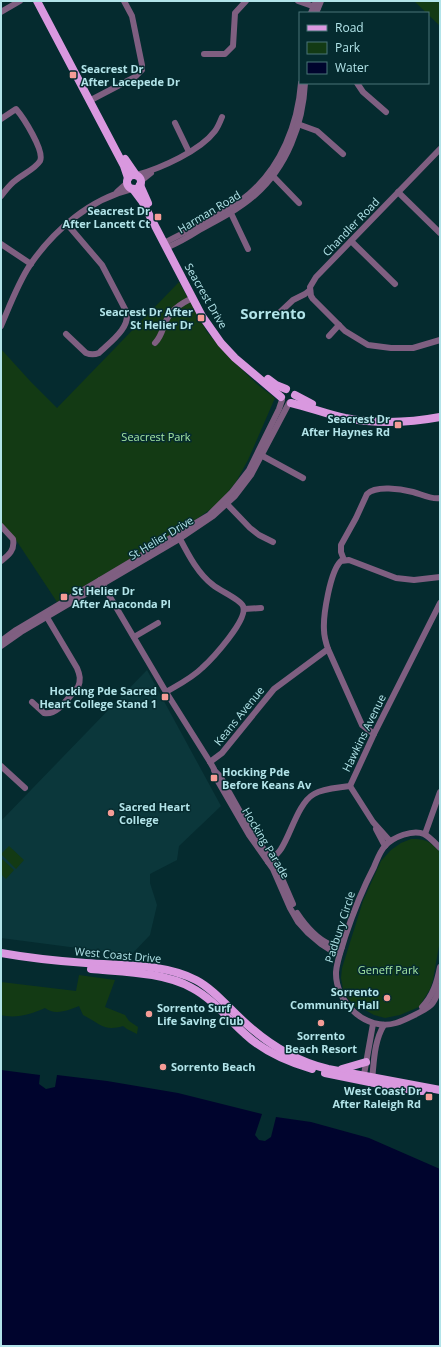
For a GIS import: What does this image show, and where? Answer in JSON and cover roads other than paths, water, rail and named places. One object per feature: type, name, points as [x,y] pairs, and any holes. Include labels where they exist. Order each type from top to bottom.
[{"type":"main road","name":"Seacrest Drive","points":[[36,1],[91,100]]},
{"type":"main road","name":"Seacrest Drive","points":[[41,1],[124,166],[134,182],[142,201],[204,310],[225,341],[238,354],[276,385],[286,389]]},
{"type":"main road","name":"Seacrest Drive","points":[[167,244],[193,298],[212,330],[230,352],[247,369],[286,401],[344,418],[372,422],[407,422],[440,417]]},
{"type":"main road","points":[[295,395],[294,400],[286,401],[282,393],[286,389],[291,389],[295,395],[306,402],[323,408],[368,417],[395,418],[421,416],[440,412]]},
{"type":"main road","name":"West Coast Drive","points":[[1,954],[64,962],[150,967],[187,976],[206,986],[257,1034],[290,1055],[311,1064],[340,1070],[368,1079],[440,1094]]},
{"type":"main road","name":"West Coast Drive","points":[[1,957],[146,975],[177,981],[194,989],[209,999],[246,1036],[274,1054],[291,1062],[318,1071],[440,1090]]},
{"type":"main road","points":[[340,1070],[366,1062]]},
{"type":"street","points":[[1,12],[20,1]]},
{"type":"street","points":[[91,100],[135,77],[142,70],[132,16],[124,1]]},
{"type":"street","points":[[204,54],[225,54],[233,46],[235,13],[246,1]]},
{"type":"street","points":[[298,1],[316,7],[321,1]]},
{"type":"street","name":"Harman Road","points":[[296,123],[300,102],[301,84]]},
{"type":"street","name":"Harman Road","points":[[167,244],[230,210],[256,194],[287,151],[296,123],[304,105],[305,84]]},
{"type":"street","points":[[358,84],[363,92],[386,112]]},
{"type":"street","points":[[1,119],[16,109],[24,119],[38,146],[41,156],[39,162],[14,181],[1,196]]},
{"type":"street","points":[[1,326],[4,313],[30,264],[50,240],[67,224],[97,203],[155,169],[201,146],[216,131],[222,117]]},
{"type":"street","points":[[175,123],[189,152]]},
{"type":"street","points":[[296,123],[317,132],[343,154]]},
{"type":"street","name":"Chandler Road","points":[[276,316],[293,300],[310,290],[311,284],[316,277],[440,149]]},
{"type":"street","points":[[271,174],[299,202]]},
{"type":"street","points":[[398,192],[440,233]]},
{"type":"street","points":[[230,210],[248,249]]},
{"type":"street","points":[[66,334],[86,353],[89,355],[96,355],[124,327],[127,317],[126,311],[102,265],[67,224]]},
{"type":"street","points":[[351,241],[395,284]]},
{"type":"street","points":[[1,244],[30,264]]},
{"type":"street","points":[[310,290],[313,299],[339,325],[355,338],[368,345],[392,348],[413,348],[440,340]]},
{"type":"street","points":[[155,343],[160,337],[169,316],[177,307],[193,298]]},
{"type":"street","points":[[329,336],[339,325]]},
{"type":"street","name":"St Helier Drive","points":[[2,642],[178,536],[225,503],[243,486],[286,401]]},
{"type":"street","points":[[260,454],[303,478]]},
{"type":"street","points":[[341,562],[341,545],[367,494],[371,491],[382,488],[411,491],[434,498],[440,498]]},
{"type":"street","points":[[225,503],[255,532],[273,542]]},
{"type":"street","points":[[1,526],[14,542],[14,546],[10,553],[1,561]]},
{"type":"street","points":[[166,692],[202,668],[233,633],[240,622],[244,609],[240,602],[220,591],[207,580],[196,566],[178,536]]},
{"type":"street","points":[[374,734],[362,725],[325,639],[324,625],[328,592],[334,570],[341,562],[349,560],[396,578],[414,580],[440,577]]},
{"type":"street","name":"Hocking Parade","points":[[101,582],[166,692],[210,762],[214,769],[216,778],[243,826],[253,842],[277,867],[293,905],[304,922],[323,940],[341,950]]},
{"type":"street","name":"Hawkins Avenue","points":[[270,861],[282,848],[302,807],[314,793],[328,789],[350,786],[374,734],[440,604]]},
{"type":"street","points":[[244,609],[261,608]]},
{"type":"street","points":[[32,702],[44,714],[53,712],[78,687],[80,683],[78,668],[46,615]]},
{"type":"street","points":[[134,637],[158,623]]},
{"type":"street","name":"Keans Avenue","points":[[210,762],[222,753],[274,689],[328,649]]},
{"type":"street","points":[[1,766],[25,788]]},
{"type":"street","points":[[350,786],[373,822],[385,846]]},
{"type":"street","points":[[440,792],[426,835],[440,848]]},
{"type":"street","points":[[373,822],[390,841]]},
{"type":"street","name":"Padbury Circle","points":[[440,842],[435,838],[420,833],[411,833],[390,841],[385,846],[360,894],[341,950],[336,972],[341,995],[344,1001],[354,1012],[373,1024],[384,1025],[400,1021],[430,1005],[440,986]]},
{"type":"street","name":"Padbury Circle","points":[[437,994],[440,967]]},
{"type":"street","points":[[368,1079],[366,1062],[373,1024]]},
{"type":"street","points":[[368,1079],[377,1042],[384,1025]]},
{"type":"street","points":[[370,1041],[377,1042]]},
{"type":"water","points":[[1,1070],[40,1075],[39,1084],[46,1089],[55,1087],[57,1075],[107,1081],[178,1093],[262,1114],[255,1135],[259,1140],[265,1141],[271,1137],[276,1117],[311,1122],[369,1138],[440,1169],[440,1346],[1,1346]]},
{"type":"place","name":"Seacrest Dr After Lacepede Dr","points":[[73,75]]},
{"type":"place","name":"Seacrest Dr After Lancett Ct","points":[[158,217]]},
{"type":"place","name":"Seacrest Dr After St Helier Dr","points":[[201,318]]},
{"type":"place","name":"Seacrest Dr After Haynes Rd","points":[[398,425]]},
{"type":"place","name":"St Helier Dr After Anaconda Pl","points":[[64,597]]},
{"type":"place","name":"Hocking Pde Sacred Heart College Stand 1","points":[[165,697]]},
{"type":"place","name":"Hocking Pde Before Keans Av","points":[[214,778]]},
{"type":"place","name":"Sacred Heart College","points":[[111,813]]},
{"type":"place","name":"Sorrento Community Hall","points":[[387,998]]},
{"type":"place","name":"Sorrento Surf Life Saving Club","points":[[149,1014]]},
{"type":"place","name":"Sorrento Beach Resort","points":[[321,1023]]},
{"type":"place","name":"Sorrento Beach","points":[[163,1067]]},
{"type":"place","name":"West Coast Dr After Raleigh Rd","points":[[429,1097]]},
{"type":"district","name":"Sorrento","points":[[273,314]]},
{"type":"park label","name":"Seacrest Park","points":[[156,437]]},
{"type":"park label","name":"Geneff Park","points":[[388,970]]}]
